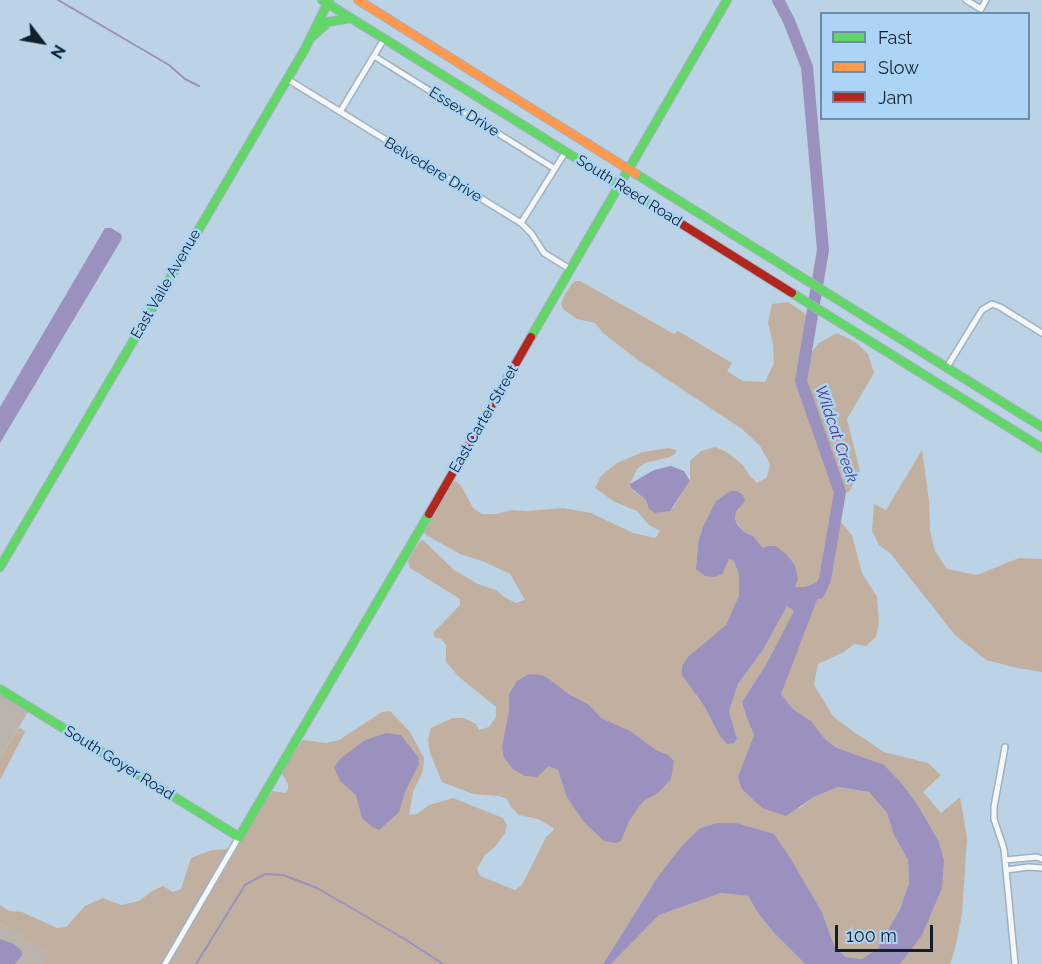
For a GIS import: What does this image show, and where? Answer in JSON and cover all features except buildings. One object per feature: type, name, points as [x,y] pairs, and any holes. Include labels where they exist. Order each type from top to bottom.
[{"type":"street","name":"South Reed Road","points":[[358,0],[1042,427]]},
{"type":"street","name":"East Carter Street","points":[[239,837],[727,0]]},
{"type":"street","points":[[966,0],[981,9],[986,0]]},
{"type":"street","name":"South Reed Road","points":[[326,1],[1042,448]]},
{"type":"street","name":"East Vaile Avenue","points":[[0,567],[313,36],[326,1]]},
{"type":"street","points":[[313,36],[328,22],[351,18]]},
{"type":"street","points":[[340,112],[384,39]]},
{"type":"street","name":"Essex Drive","points":[[374,56],[555,169]]},
{"type":"street","name":"Belvedere Drive","points":[[287,79],[521,223],[531,232],[544,253],[570,269]]},
{"type":"street","points":[[521,223],[566,151]]},
{"type":"street","points":[[947,367],[982,310],[988,305],[1000,306],[1042,333]]},
{"type":"street","name":"South Goyer Road","points":[[0,689],[239,837]]},
{"type":"street","points":[[1005,747],[994,807],[994,819],[1004,849],[1015,964]]},
{"type":"street","points":[[165,964],[239,837]]},
{"type":"street","points":[[1005,860],[1037,857],[1042,859]]},
{"type":"street","points":[[1006,870],[1042,868]]},
{"type":"shaded area","points":[[105,228],[111,228],[121,234],[120,242],[0,443],[0,407]]},
{"type":"shaded area","points":[[576,281],[580,281],[674,334],[678,331],[732,363],[727,371],[743,381],[765,382],[774,363],[773,344],[768,323],[772,304],[788,302],[803,312],[811,324],[805,360],[819,343],[837,333],[857,343],[868,354],[874,373],[847,419],[860,471],[849,492],[840,493],[836,516],[852,535],[862,573],[877,597],[879,622],[876,637],[866,646],[854,644],[844,652],[818,664],[814,685],[833,716],[851,730],[884,752],[928,763],[941,775],[923,792],[941,813],[960,797],[967,838],[962,914],[950,964],[900,964],[938,840],[919,807],[903,785],[859,757],[837,748],[826,740],[811,721],[793,709],[780,694],[825,579],[805,587],[795,587],[753,536],[739,526],[735,519],[736,512],[740,508],[730,491],[716,501],[703,527],[698,543],[696,569],[729,559],[734,561],[739,575],[739,595],[726,625],[701,647],[696,696],[712,722],[737,739],[729,711],[738,684],[763,650],[787,606],[795,611],[767,663],[742,702],[754,735],[739,777],[800,808],[814,797],[838,787],[869,792],[887,813],[894,835],[908,860],[909,883],[900,909],[878,948],[862,959],[846,957],[835,948],[822,912],[791,859],[736,823],[718,823],[700,828],[657,878],[603,964],[169,964],[266,799],[273,791],[286,793],[288,790],[288,784],[282,774],[303,740],[326,743],[339,740],[382,712],[390,711],[410,732],[424,758],[423,771],[413,792],[409,815],[417,814],[429,805],[453,798],[503,818],[507,825],[505,833],[495,847],[485,855],[477,869],[480,876],[515,890],[522,885],[546,837],[554,830],[552,827],[538,819],[519,815],[507,799],[499,796],[473,794],[442,782],[430,753],[428,739],[431,728],[453,718],[464,718],[476,724],[479,730],[489,727],[496,717],[496,707],[459,677],[446,662],[446,645],[441,639],[434,637],[434,632],[460,605],[460,599],[410,568],[408,561],[412,553],[423,540],[454,570],[478,584],[496,590],[516,603],[525,600],[510,574],[485,562],[460,554],[424,532],[453,482],[456,481],[462,487],[473,508],[482,514],[497,514],[511,510],[563,508],[591,513],[633,533],[655,538],[660,531],[649,525],[637,511],[615,502],[595,488],[601,476],[617,463],[643,452],[669,448],[676,450],[676,453],[670,457],[645,463],[637,469],[630,484],[633,491],[646,500],[651,511],[658,513],[673,508],[690,481],[690,461],[701,451],[715,447],[727,452],[743,465],[757,483],[767,477],[770,464],[760,446],[742,429],[638,360],[603,333],[595,323],[577,319],[563,309],[561,304],[565,294]]},
{"type":"shaded area","points":[[922,450],[929,500],[930,531],[935,551],[947,569],[977,575],[1019,558],[1042,559],[1042,672],[986,660],[955,635],[891,554],[879,545],[872,531],[874,504],[886,510]]},
{"type":"shaded area","points":[[671,466],[684,471],[690,481],[670,511],[655,513],[649,509],[646,500],[631,488],[630,484],[654,470]]},
{"type":"shaded area","points":[[730,491],[737,491],[743,495],[745,501],[736,512],[735,519],[738,526],[753,536],[763,548],[775,546],[785,553],[795,565],[798,579],[795,587],[805,587],[825,579],[781,694],[793,709],[811,721],[826,740],[837,748],[884,765],[919,807],[938,840],[944,860],[942,888],[922,935],[900,964],[805,964],[775,934],[748,896],[721,893],[659,915],[611,964],[603,964],[657,878],[681,847],[700,828],[717,823],[736,823],[774,834],[822,912],[835,948],[846,957],[862,959],[878,948],[900,909],[909,883],[908,860],[894,835],[887,813],[869,792],[838,787],[814,797],[786,816],[762,808],[742,789],[738,777],[754,735],[742,702],[767,663],[794,611],[787,606],[763,650],[738,684],[729,711],[737,739],[734,743],[727,744],[720,736],[704,706],[682,675],[682,666],[688,657],[726,625],[739,595],[739,575],[734,561],[729,559],[722,574],[715,577],[705,576],[696,569],[698,543],[703,527],[716,501]]},
{"type":"shaded area","points":[[529,674],[542,675],[549,679],[570,695],[588,704],[601,718],[630,731],[674,761],[671,779],[658,793],[640,805],[629,821],[621,841],[616,843],[604,841],[584,822],[567,797],[558,770],[549,766],[537,777],[525,776],[513,769],[504,758],[502,747],[509,711],[509,694],[517,681]]},
{"type":"shaded area","points":[[0,689],[31,707],[0,758]]},
{"type":"shaded area","points":[[21,728],[25,732],[0,780],[0,758],[18,729]]},
{"type":"shaded area","points":[[386,733],[401,735],[418,757],[419,764],[405,792],[399,812],[379,830],[362,818],[356,795],[340,781],[334,767],[341,758],[365,740]]},
{"type":"shaded area","points":[[232,849],[165,964],[42,964],[51,954],[0,923],[0,905],[9,911],[22,912],[57,928],[66,927],[85,906],[103,898],[121,905],[139,901],[163,886],[173,892],[181,889],[191,858],[212,850]]},
{"type":"shaded area","points":[[721,893],[748,896],[775,934],[805,964],[611,964],[659,915]]},
{"type":"shaded area","points":[[0,923],[52,954],[42,964],[0,964]]},
{"type":"shaded area","points":[[0,939],[14,944],[22,951],[22,955],[15,964],[0,964]]},
{"type":"waterway","points":[[58,0],[169,65],[185,79],[199,86]]},
{"type":"waterway","name":"Wildcat Creek","points":[[778,0],[807,67],[823,250],[801,381],[840,492],[825,579],[819,593]]},
{"type":"waterway","points":[[196,964],[245,885],[265,874],[283,875],[317,888],[443,964]]},
{"type":"traffic: fast","points":[[322,0],[664,213]]},
{"type":"traffic: fast","points":[[0,567],[305,49],[329,0]]},
{"type":"traffic: fast","points":[[531,337],[727,0]]},
{"type":"traffic: fast","points":[[313,36],[328,22],[351,18]]},
{"type":"traffic: fast","points":[[636,174],[1042,427]]},
{"type":"traffic: fast","points":[[792,293],[1042,448]]},
{"type":"traffic: fast","points":[[0,689],[239,837],[429,514]]},
{"type":"traffic: slow","points":[[358,0],[636,174]]},
{"type":"traffic: jam","points":[[664,213],[792,293]]},
{"type":"traffic: jam","points":[[429,514],[531,337]]}]
